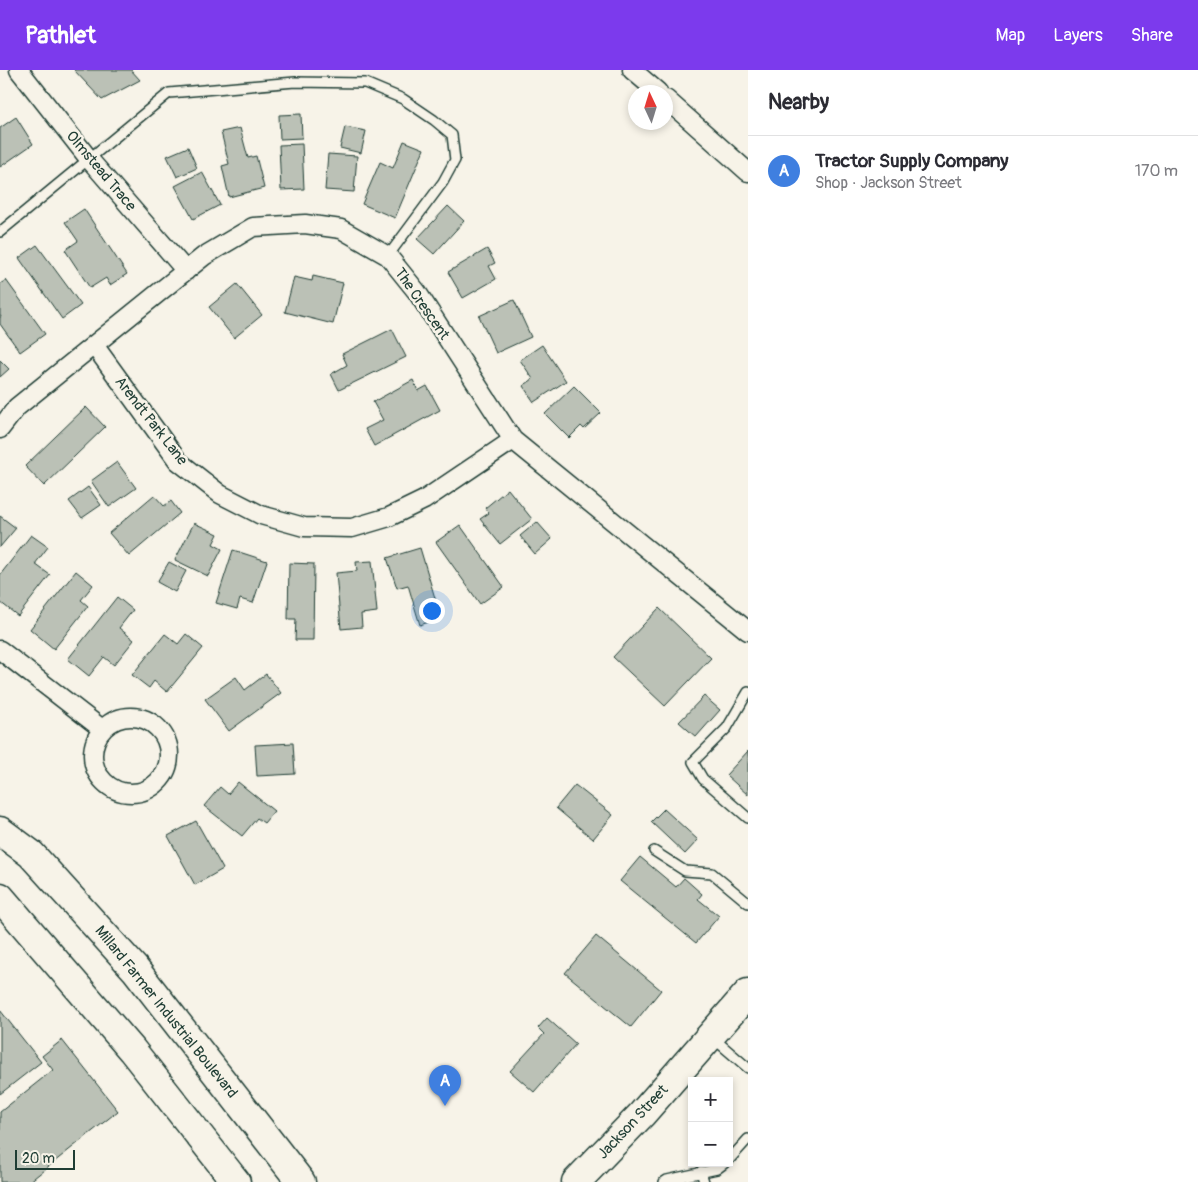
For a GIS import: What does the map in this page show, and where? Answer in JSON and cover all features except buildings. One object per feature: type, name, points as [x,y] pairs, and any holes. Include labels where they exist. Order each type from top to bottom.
[{"type":"main road","name":"Millard Farmer Industrial Boulevard","points":[[0,831],[31,854],[135,969],[301,1182]]},
{"type":"main road","points":[[0,896],[132,1050],[236,1182]]},
{"type":"main road","name":"Jackson Street","points":[[576,1182],[642,1114],[748,993]]},
{"type":"street","name":"Olmstead Trace","points":[[18,70],[89,159],[186,270]]},
{"type":"street","points":[[632,70],[650,85]]},
{"type":"street","points":[[673,106],[748,172]]},
{"type":"street","name":"The Crescent","points":[[0,429],[17,407],[204,256],[254,227],[305,224],[341,229],[388,256],[417,292],[513,440],[748,631]]},
{"type":"street","name":"Arendt Park Lane","points":[[94,345],[178,461],[220,494],[261,515],[304,527],[352,528],[389,517],[424,500],[513,440]]},
{"type":"street","points":[[0,650],[102,729]]},
{"type":"street","points":[[136,717],[148,721],[158,728],[165,739],[169,751],[168,763],[163,775],[155,784],[144,790],[132,793],[119,791],[108,785],[99,776],[94,765],[93,752],[96,740],[102,729],[112,722],[136,717]]},
{"type":"lane","points":[[0,232],[169,93],[295,82],[365,84],[403,99],[452,135],[455,160],[443,182],[388,256]]},
{"type":"lane","points":[[748,692],[727,728],[693,762],[703,779],[748,818]]},
{"type":"lane","points":[[654,851],[685,871],[712,873],[748,903]]},
{"type":"lane","points":[[711,1036],[748,1068]]},
{"type":"lane","points":[[733,1156],[748,1139]]},
{"type":"lane","points":[[664,1182],[720,1167]]},
{"type":"lane","points":[[701,1171],[704,1182]]},
{"type":"place","name":"Tractor Supply Company","points":[[445,1106]]}]
